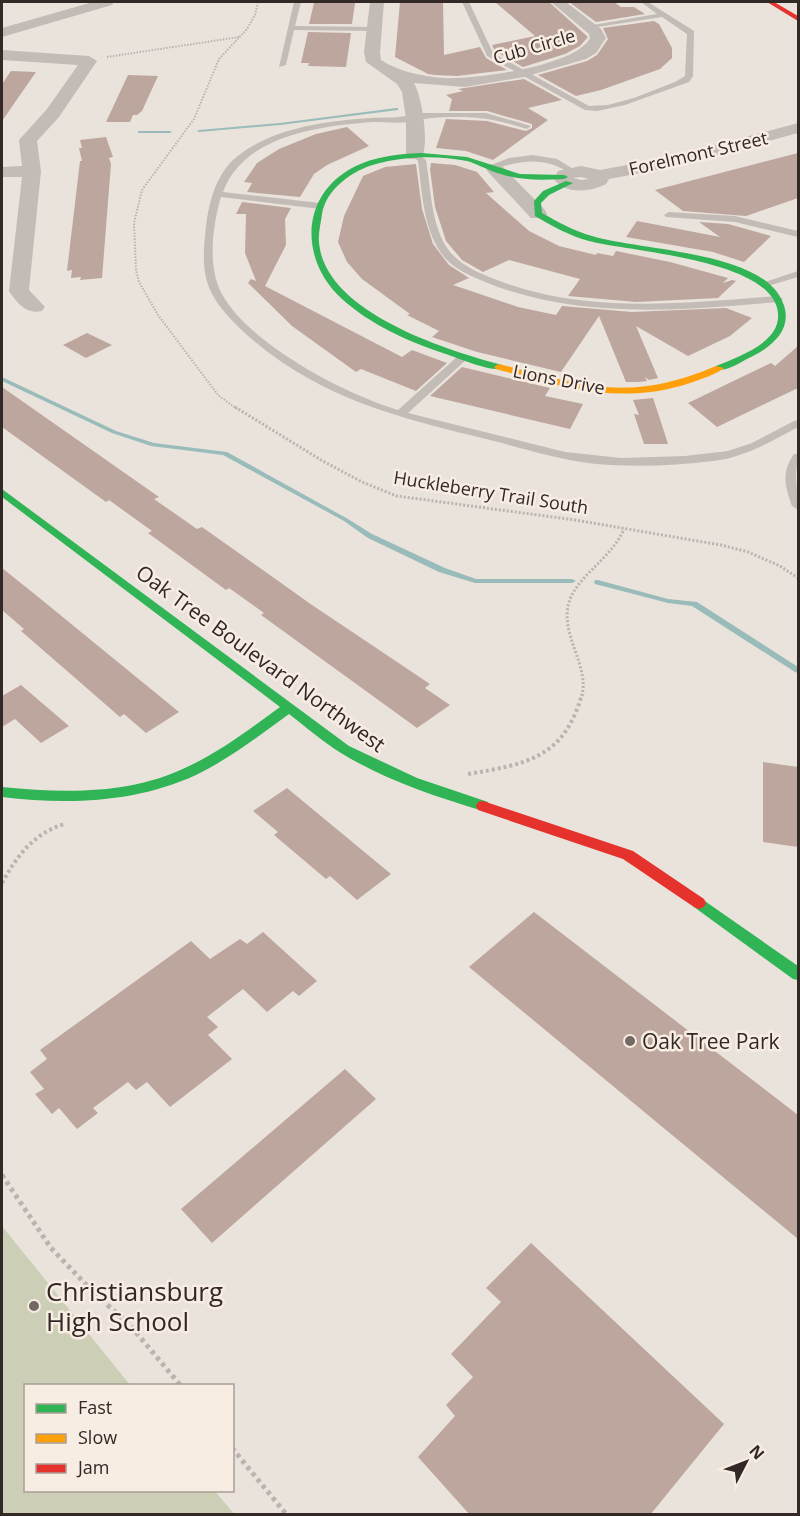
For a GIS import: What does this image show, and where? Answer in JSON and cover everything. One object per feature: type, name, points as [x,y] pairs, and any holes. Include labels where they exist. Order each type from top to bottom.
[{"type":"street","points":[[2,33],[106,2]]},
{"type":"street","points":[[377,2],[372,52],[374,62],[405,82],[413,111],[415,155]]},
{"type":"street","name":"Cub Circle","points":[[413,111],[431,88],[486,80],[575,58],[592,49],[598,38],[591,26],[558,2]]},
{"type":"street","points":[[770,2],[798,19]]},
{"type":"street","points":[[2,55],[90,61]]},
{"type":"street","points":[[34,306],[19,291],[32,171],[28,140],[53,113],[90,61]]},
{"type":"street","name":"Cub Circle","points":[[387,71],[422,80],[455,83]]},
{"type":"street","name":"Forelmont Street","points":[[569,178],[584,186],[600,180],[598,176],[677,161],[798,128]]},
{"type":"street","name":"Lions Drive","points":[[569,178],[508,175],[492,168],[451,157],[415,155],[377,161],[346,174],[330,190],[320,206],[314,222],[313,240],[321,267],[329,279],[363,311],[382,324],[423,344],[462,358],[588,386],[636,391],[654,389],[696,377],[761,346],[779,331],[783,323],[784,315],[778,299]]},
{"type":"street","points":[[492,168],[538,214],[575,234],[710,262],[748,274],[764,284],[778,299]]},
{"type":"street","points":[[2,172],[32,171]]},
{"type":"street","points":[[538,214],[537,203],[546,193],[569,178]]},
{"type":"street","name":"Oak Tree Boulevard Northwest","points":[[2,492],[344,749],[379,770],[435,791],[628,855],[662,876],[798,974]]},
{"type":"street","points":[[2,792],[41,797],[76,796],[124,792],[152,785],[190,772],[236,746],[288,708]]},
{"type":"lane","points":[[282,65],[297,2]]},
{"type":"lane","points":[[465,2],[490,54],[582,106],[596,110],[610,108],[681,82],[689,76],[692,33],[644,2]]},
{"type":"lane","points":[[591,26],[664,15]]},
{"type":"lane","points":[[291,28],[374,29]]},
{"type":"lane","points":[[527,126],[486,117],[413,111],[298,132],[252,150],[233,165],[218,194],[211,217],[210,271],[218,296],[271,348],[312,375],[361,400],[401,413],[557,453],[608,461],[729,454],[753,447],[798,423]]},
{"type":"lane","points":[[415,155],[422,160],[434,226],[441,246],[455,262],[495,284],[535,296],[607,309],[778,299]]},
{"type":"lane","points":[[492,168],[518,158],[540,158],[561,163],[569,178]]},
{"type":"lane","points":[[218,194],[320,206]]},
{"type":"lane","points":[[669,215],[735,219],[798,234]]},
{"type":"lane","points":[[764,284],[798,274]]},
{"type":"lane","points":[[401,413],[462,358]]},
{"type":"lane","points":[[798,457],[790,470],[791,484],[798,506]]},
{"type":"path","name":"Huckleberry Trail South","points":[[258,2],[251,23],[219,59],[190,126],[142,190],[134,223],[136,270],[139,282],[158,315],[218,395],[232,406],[321,460],[381,490],[429,502],[552,517],[721,545],[748,552],[780,566],[798,578]]},
{"type":"path","points":[[90,61],[239,36]]},
{"type":"path","points":[[435,791],[445,782],[458,776],[532,762],[549,752],[569,726],[580,704],[584,680],[568,625],[568,605],[577,587],[620,542],[624,529]]},
{"type":"path","points":[[2,883],[30,841],[52,827],[70,823]]},
{"type":"path","points":[[2,1175],[34,1226],[51,1248],[95,1294],[129,1324],[179,1384]]},
{"type":"path","points":[[234,1450],[286,1515]]},
{"type":"green space","name":"Christiansburg High School","points":[[2,1226],[129,1384],[24,1384],[24,1492],[216,1492],[234,1514],[2,1514]]},
{"type":"building","points":[[400,2],[443,2],[444,55],[480,47],[486,58],[507,70],[457,76],[435,75],[428,74],[395,57]]},
{"type":"building","points":[[495,2],[549,2],[588,37],[580,46],[565,54],[523,67],[495,51],[492,45],[535,36]]},
{"type":"building","points":[[569,2],[614,2],[621,7],[634,7],[645,14],[596,22]]},
{"type":"building","points":[[314,3],[355,3],[352,24],[309,24]]},
{"type":"building","points":[[654,21],[659,24],[672,48],[672,58],[660,69],[601,90],[576,96],[538,75],[587,61],[597,55],[608,39],[603,28]]},
{"type":"building","points":[[308,32],[351,33],[346,67],[308,66],[309,63],[301,63]]},
{"type":"building","points":[[11,71],[36,72],[2,121],[2,84]]},
{"type":"building","points":[[128,75],[158,76],[142,111],[133,115],[130,122],[106,122]]},
{"type":"building","points":[[524,79],[562,100],[528,108],[548,120],[493,160],[466,151],[436,148],[446,119],[487,121],[526,131],[532,128],[532,124],[487,111],[449,111],[452,99],[446,95],[463,91],[458,89]]},
{"type":"building","points":[[347,127],[369,146],[327,165],[314,174],[300,197],[247,192],[252,183],[244,182],[257,163],[279,149],[316,134]]},
{"type":"building","points":[[106,137],[113,157],[109,158],[111,164],[102,278],[80,280],[81,277],[71,278],[72,270],[67,271],[80,161],[82,161],[80,140]]},
{"type":"building","points":[[798,153],[798,198],[746,216],[683,211],[655,190]]},
{"type":"building","points":[[431,163],[455,165],[477,172],[494,192],[486,193],[529,231],[559,246],[596,255],[597,253],[613,256],[616,251],[670,262],[728,278],[723,283],[736,281],[718,298],[636,302],[568,296],[580,279],[509,260],[483,272],[462,260],[446,241],[435,207]]},
{"type":"building","points":[[416,164],[422,209],[433,244],[449,265],[469,278],[453,285],[518,307],[556,315],[562,306],[632,312],[726,308],[752,318],[730,336],[688,356],[636,326],[658,378],[649,380],[645,377],[647,381],[638,382],[626,382],[599,316],[561,372],[477,352],[432,337],[439,331],[407,315],[410,314],[362,279],[347,262],[338,242],[344,216],[363,176],[385,167]]},
{"type":"building","points":[[242,202],[291,208],[285,219],[286,245],[265,286],[402,357],[412,350],[447,363],[416,391],[361,369],[356,372],[292,326],[248,283],[251,279],[256,281],[245,253],[246,214],[236,214]]},
{"type":"building","points":[[637,221],[720,237],[699,222],[728,224],[771,236],[744,262],[713,252],[626,237]]},
{"type":"building","points":[[87,333],[112,345],[86,358],[63,345]]},
{"type":"building","points":[[798,346],[798,388],[717,427],[688,403],[771,363],[775,366]]},
{"type":"building","points":[[462,367],[550,388],[545,396],[583,404],[570,429],[430,396]]},
{"type":"building","points":[[2,387],[159,497],[154,499],[197,529],[202,527],[312,605],[430,684],[425,688],[450,705],[417,728],[261,615],[264,613],[229,588],[226,590],[148,533],[152,531],[109,500],[106,502],[2,427]]},
{"type":"building","points":[[653,398],[668,444],[644,444],[634,414],[639,415],[633,400]]},
{"type":"building","points":[[2,568],[179,712],[146,733],[124,714],[120,717],[21,631],[24,629],[2,610]]},
{"type":"building","points":[[21,685],[69,726],[41,743],[15,719],[2,727],[2,696]]},
{"type":"building","points":[[763,762],[798,767],[798,847],[763,842]]},
{"type":"building","points":[[287,788],[391,874],[357,900],[330,876],[326,879],[274,835],[278,832],[253,811]]},
{"type":"building","name":"Oak Tree Park","points":[[534,912],[798,1115],[798,1239],[469,967]]},
{"type":"building","points":[[263,932],[317,981],[299,996],[293,991],[267,1012],[243,989],[207,1017],[218,1027],[208,1035],[232,1059],[170,1107],[147,1082],[136,1090],[128,1082],[93,1108],[98,1113],[77,1129],[59,1108],[52,1114],[35,1094],[44,1089],[30,1072],[47,1059],[40,1050],[191,941],[210,959],[240,939],[247,944]]},
{"type":"building","points":[[345,1069],[376,1099],[212,1243],[181,1209]]},
{"type":"building","points":[[531,1243],[724,1424],[650,1515],[470,1515],[418,1457],[455,1416],[446,1405],[473,1377],[451,1354],[501,1302],[486,1288]]},
{"type":"waterway","points":[[199,131],[280,124],[396,109]]},
{"type":"waterway","points":[[140,132],[170,132]]},
{"type":"waterway","points":[[2,379],[114,432],[153,445],[225,453],[346,520],[370,536],[442,570],[475,581],[572,581]]},
{"type":"waterway","points":[[598,582],[668,601],[694,604],[798,670]]},
{"type":"traffic: fast","points":[[499,367],[438,349],[404,334],[372,317],[344,296],[324,271],[315,242],[319,209],[328,192],[350,172],[376,161],[399,157],[422,155],[456,157],[520,176],[564,177]]},
{"type":"traffic: fast","points":[[569,183],[546,193],[537,203],[538,214],[592,239],[700,258],[729,267],[754,278],[773,293],[783,311],[783,322],[779,332],[762,348],[719,368]]},
{"type":"traffic: fast","points":[[2,492],[344,749],[412,782],[483,806]]},
{"type":"traffic: fast","points":[[2,792],[74,796],[146,788],[169,781],[205,764],[241,742],[288,708]]},
{"type":"traffic: fast","points":[[699,903],[798,974]]},
{"type":"traffic: slow","points":[[499,367],[568,385],[622,392],[670,386],[719,368]]},
{"type":"traffic: jam","points":[[770,2],[798,19]]},
{"type":"traffic: jam","points":[[483,806],[628,855],[699,903]]},
{"type":"place","name":"Oak Tree Park","points":[[630,1041]]},
{"type":"place","name":"Christiansburg High School","points":[[34,1306]]}]
